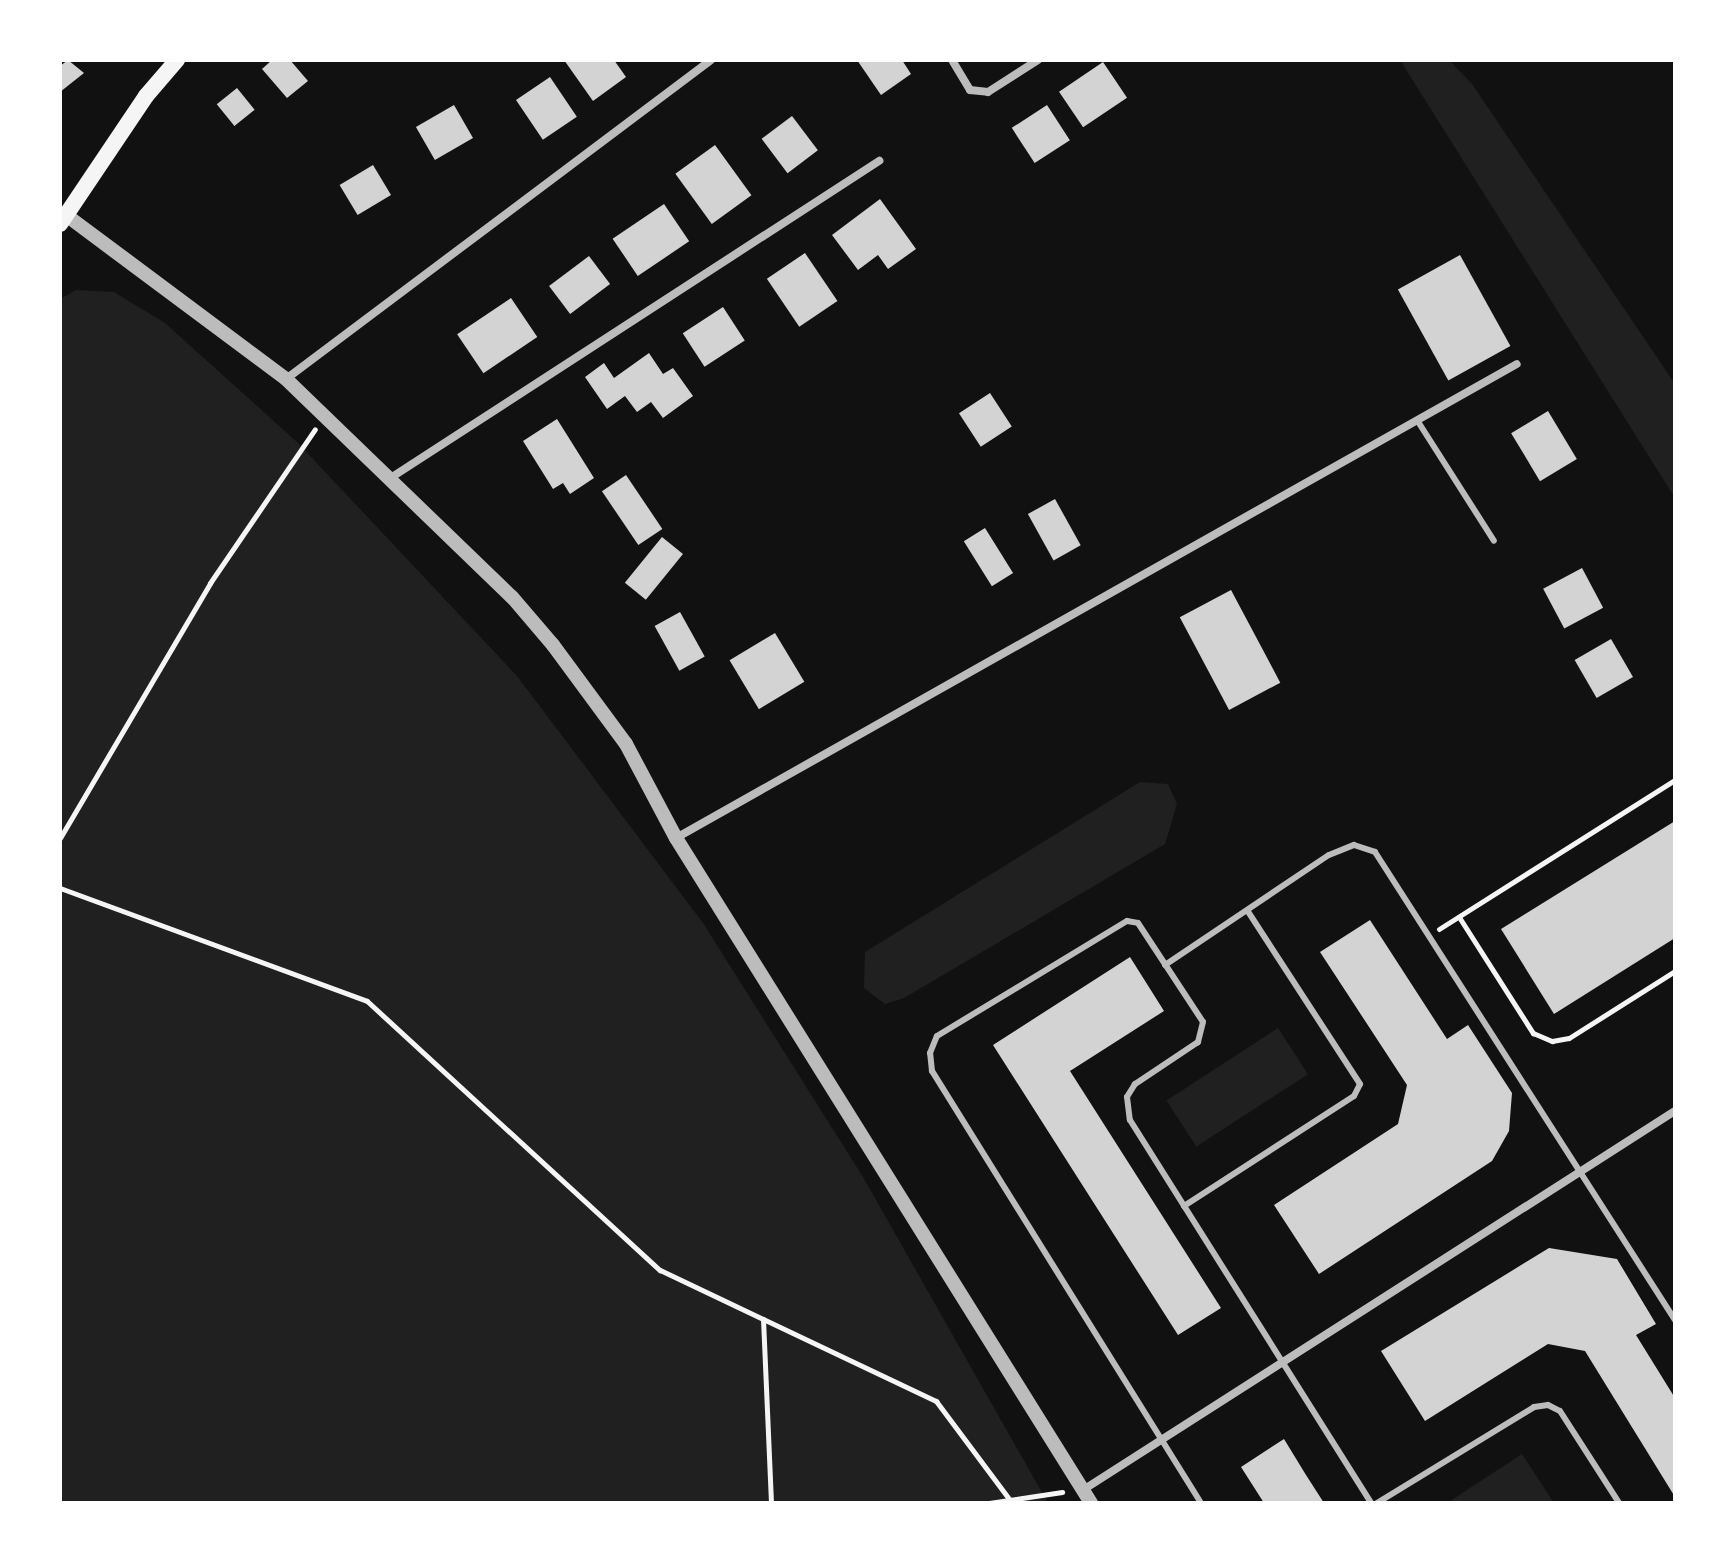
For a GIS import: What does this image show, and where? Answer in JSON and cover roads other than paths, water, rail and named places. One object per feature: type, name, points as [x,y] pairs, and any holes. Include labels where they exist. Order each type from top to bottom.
[{"type":"main road","points":[[63,220],[146,96],[177,60]]},
{"type":"street","points":[[286,379],[711,60]]},
{"type":"street","points":[[952,60],[970,90],[988,92],[1038,60]]},
{"type":"street","points":[[392,477],[879,161]]},
{"type":"street","points":[[63,220],[286,379],[392,477],[512,597],[553,645],[626,744],[676,838],[1091,1503]]},
{"type":"street","points":[[676,838],[1517,364]]},
{"type":"street","points":[[1083,1490],[1675,1111]]},
{"type":"lane","points":[[1417,420],[1494,541]]},
{"type":"lane","points":[[1165,965],[1329,855],[1354,845],[1383,859],[1675,1320]]},
{"type":"lane","points":[[1184,1206],[1354,1096],[1360,1084],[1247,910]]},
{"type":"lane","points":[[1201,1503],[932,1071],[930,1053],[937,1036],[1115,924],[1138,923],[1203,1022],[1198,1042],[1143,1075],[1127,1097],[1130,1120],[1371,1503]]},
{"type":"lane","points":[[1377,1503],[1534,1407],[1548,1405],[1560,1411],[1619,1503]]}]
